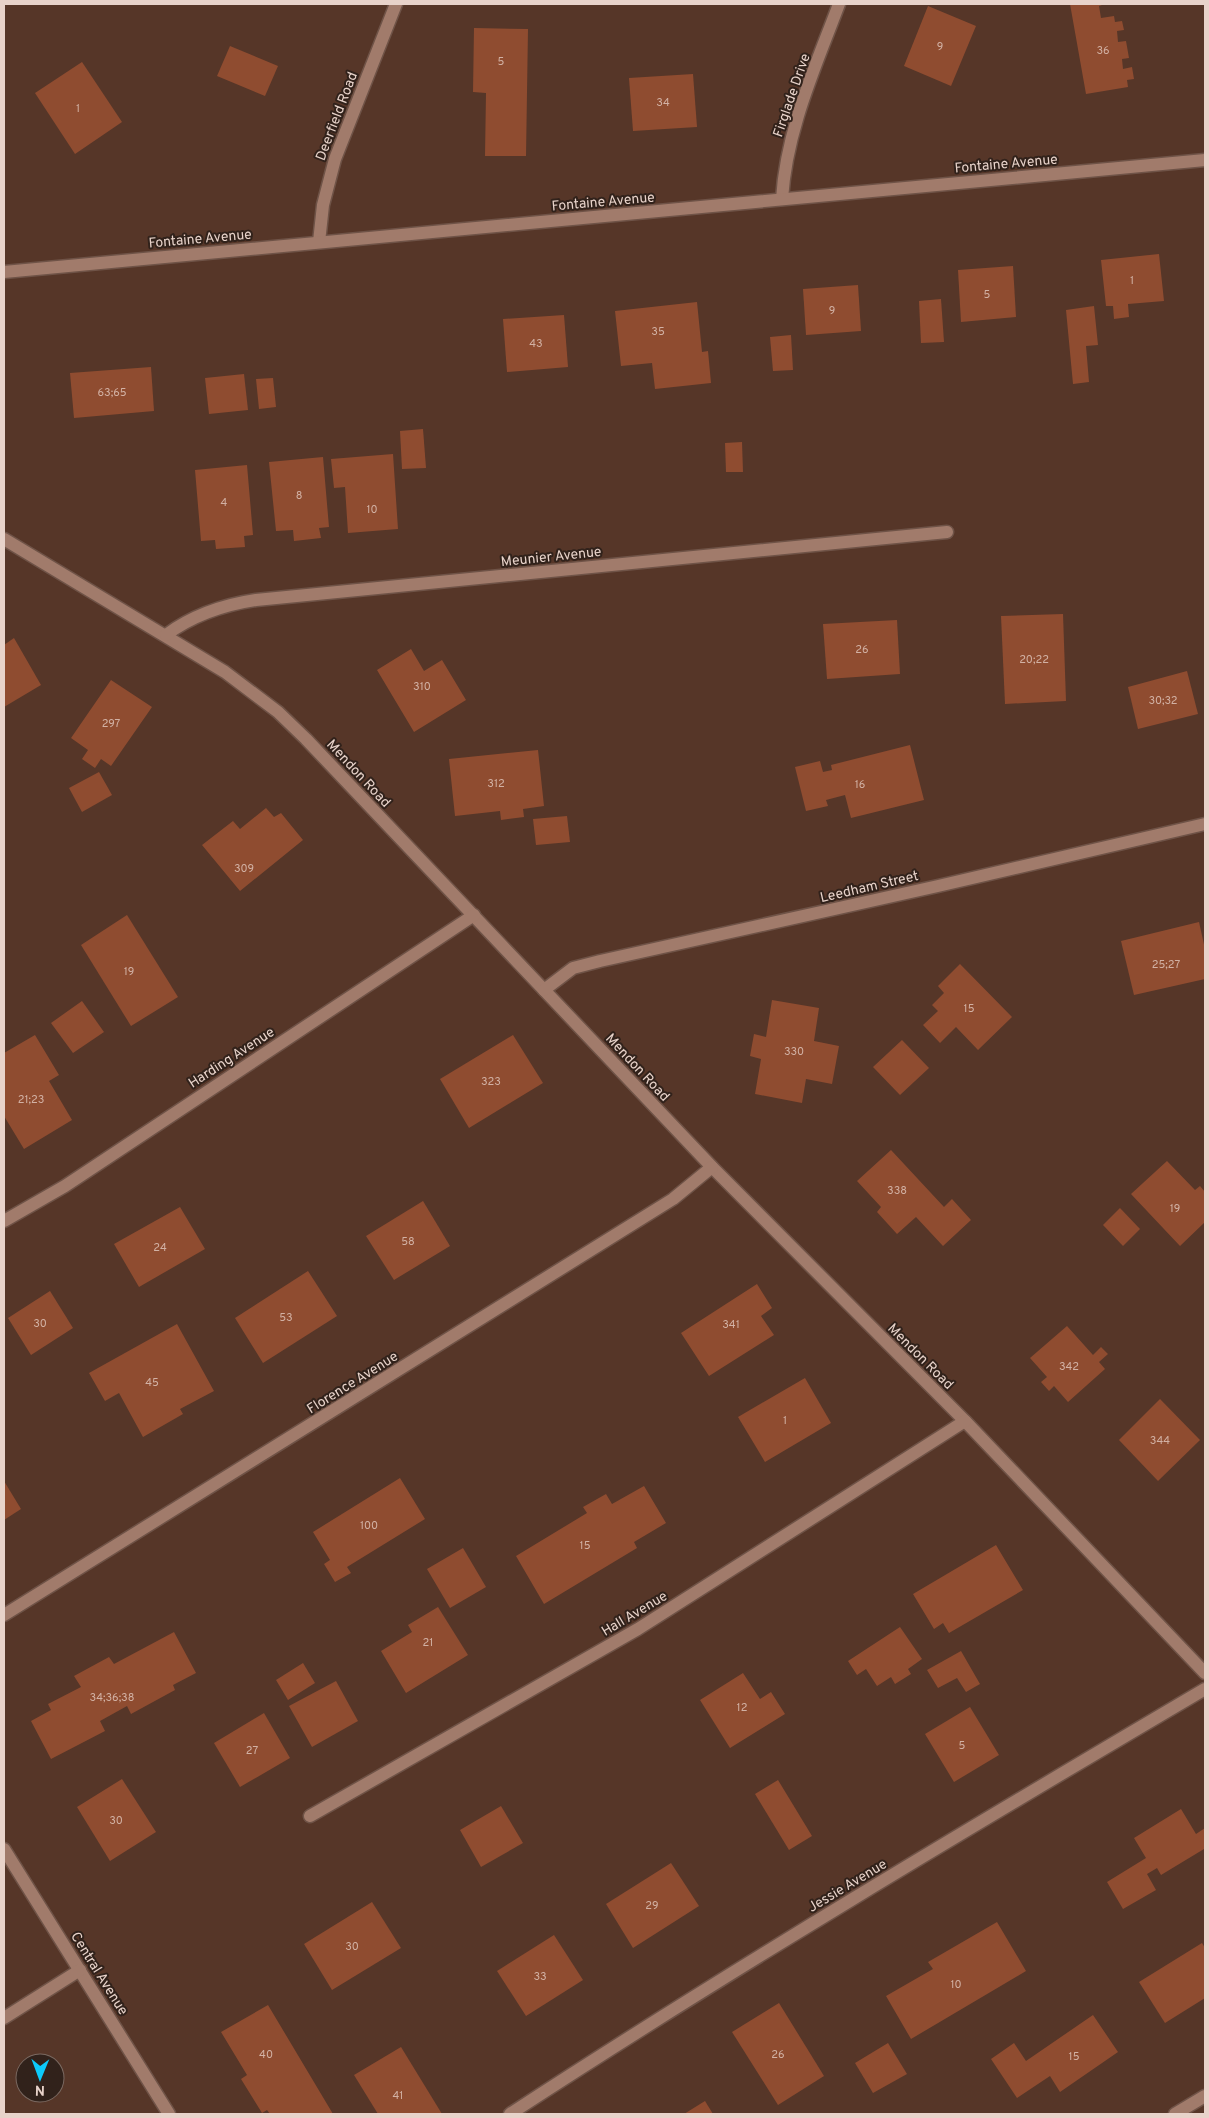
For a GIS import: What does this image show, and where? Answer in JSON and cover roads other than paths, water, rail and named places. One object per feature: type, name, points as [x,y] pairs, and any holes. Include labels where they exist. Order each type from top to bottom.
[{"type":"street","name":"Deerfield Road","points":[[319,242],[323,205],[335,159],[396,4]]},
{"type":"street","name":"Firglade Drive","points":[[782,199],[785,168],[794,127],[839,4]]},
{"type":"street","name":"Fontaine Avenue","points":[[4,272],[1205,160]]},
{"type":"street","name":"Meunier Avenue","points":[[166,635],[178,626],[207,612],[223,606],[256,600],[947,532]]},
{"type":"street","name":"Mendon Road","points":[[4,538],[166,635],[232,677],[278,712],[306,739],[712,1167],[965,1421],[1205,1673]]},
{"type":"street","name":"Leedham Street","points":[[544,990],[574,968],[600,961],[1205,824]]},
{"type":"street","name":"Harding Avenue","points":[[4,1221],[64,1186],[474,916]]},
{"type":"street","name":"Florence Avenue","points":[[4,1615],[674,1199],[712,1167]]},
{"type":"street","name":"Hall Avenue","points":[[310,1816],[638,1629],[965,1421]]},
{"type":"street","name":"Jessie Avenue","points":[[510,2114],[621,2042],[881,1882],[1205,1689]]},
{"type":"street","name":"Central Avenue","points":[[4,1849],[169,2114]]},
{"type":"street","points":[[4,2018],[80,1970]]},
{"type":"street","points":[[1175,2114],[1205,2096]]}]
